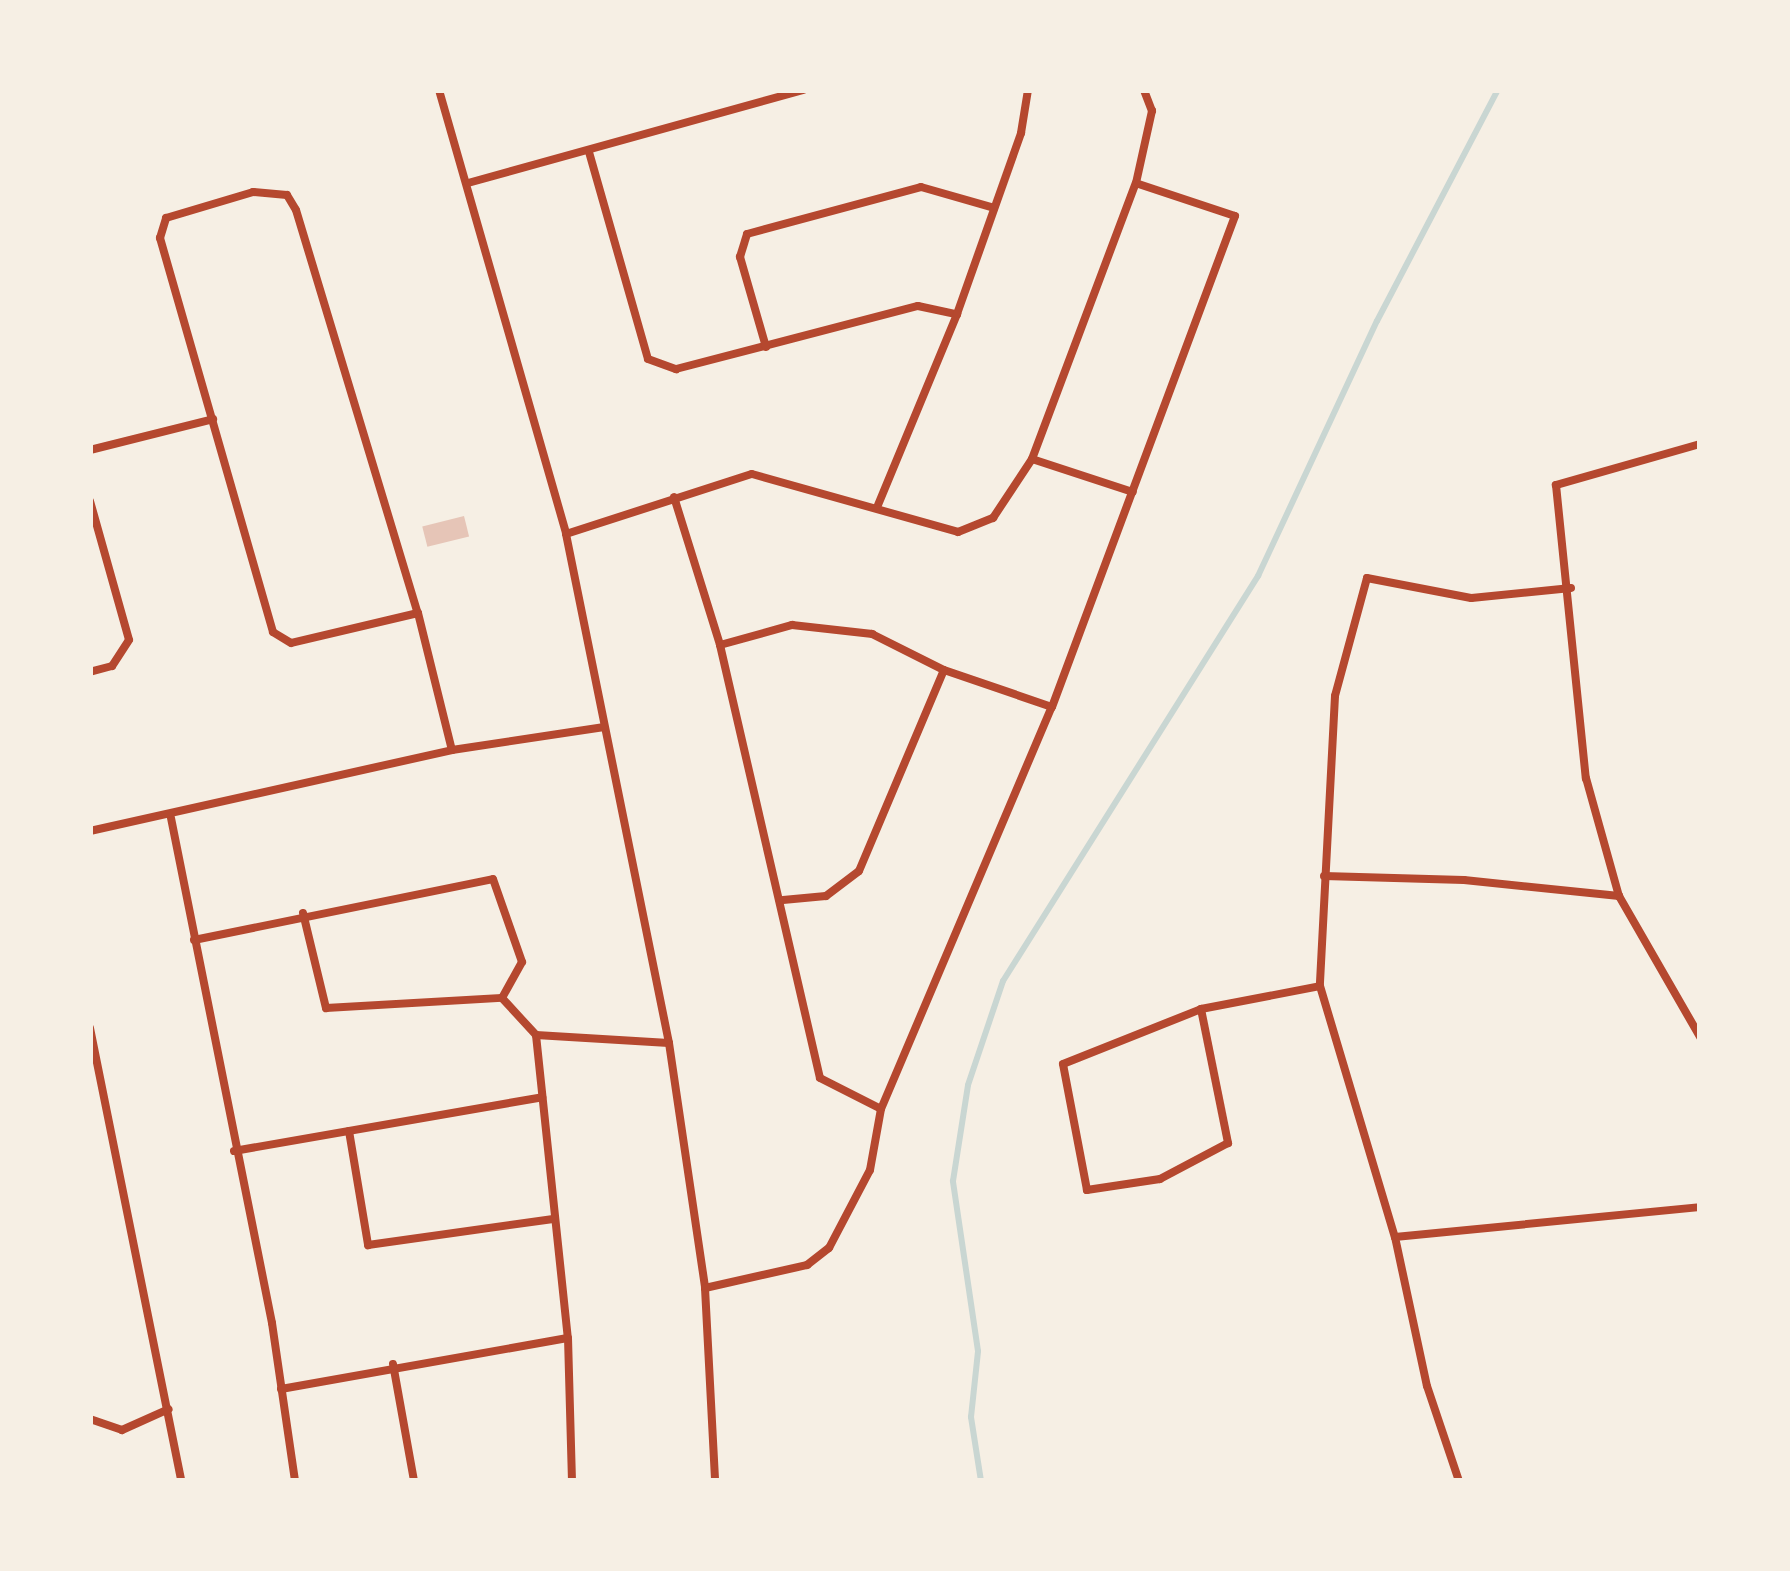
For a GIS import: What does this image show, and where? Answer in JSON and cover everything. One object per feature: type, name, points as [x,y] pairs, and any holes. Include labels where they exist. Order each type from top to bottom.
[{"type":"street","points":[[439,90],[566,534],[669,1043],[705,1288],[715,1481]]},
{"type":"street","points":[[468,183],[803,90]]},
{"type":"street","points":[[878,505],[957,314],[1028,90]]},
{"type":"street","points":[[566,534],[752,473],[878,505],[958,532],[992,518],[1032,459],[1136,183],[1152,111],[1144,90]]},
{"type":"street","points":[[589,152],[648,359],[676,369],[919,306],[957,314]]},
{"type":"street","points":[[705,1288],[807,1265],[829,1248],[870,1170],[881,1109],[1052,707],[1235,216],[1136,183]]},
{"type":"street","points":[[766,347],[740,257],[747,234],[921,187],[994,208]]},
{"type":"street","points":[[418,613],[291,643],[273,632],[160,238],[166,218],[253,192],[287,195],[418,613],[452,750]]},
{"type":"street","points":[[90,450],[213,419]]},
{"type":"street","points":[[1700,443],[1556,485],[1586,778],[1619,896],[1700,1037]]},
{"type":"street","points":[[1032,459],[1133,492]]},
{"type":"street","points":[[674,497],[719,645],[783,900],[820,1078],[881,1109]]},
{"type":"street","points":[[90,501],[130,640],[112,666],[90,672]]},
{"type":"street","points":[[1459,1481],[1427,1385],[1395,1237],[1320,986],[1336,696],[1367,578],[1471,598],[1570,588]]},
{"type":"street","points":[[719,645],[792,625],[872,634],[944,670],[1052,707]]},
{"type":"street","points":[[783,900],[826,896],[859,871],[944,670]]},
{"type":"street","points":[[90,831],[171,818],[452,750],[604,727]]},
{"type":"street","points":[[171,818],[295,1481]]},
{"type":"street","points":[[1324,876],[1464,880],[1619,896]]},
{"type":"street","points":[[193,940],[303,913],[493,879],[522,962],[502,998]]},
{"type":"street","points":[[303,913],[326,1008],[334,1012],[502,998]]},
{"type":"street","points":[[1201,1009],[1228,1143],[1160,1179],[1087,1190],[1064,1064],[1201,1009],[1320,986]]},
{"type":"street","points":[[502,998],[536,1036],[568,1338],[572,1481]]},
{"type":"street","points":[[90,1028],[182,1481]]},
{"type":"street","points":[[536,1036],[669,1043]]},
{"type":"street","points":[[234,1151],[542,1097]]},
{"type":"street","points":[[349,1131],[368,1245],[553,1219]]},
{"type":"street","points":[[1395,1237],[1700,1207]]},
{"type":"street","points":[[280,1389],[393,1364],[568,1338]]},
{"type":"street","points":[[393,1364],[414,1481]]},
{"type":"street","points":[[90,1419],[122,1430],[169,1409]]},
{"type":"building","points":[[464,516],[469,536],[427,547],[422,526]]},
{"type":"waterway","points":[[981,1481],[971,1417],[978,1351],[953,1181],[968,1085],[1003,981],[1258,576],[1377,321],[1498,90]]}]
